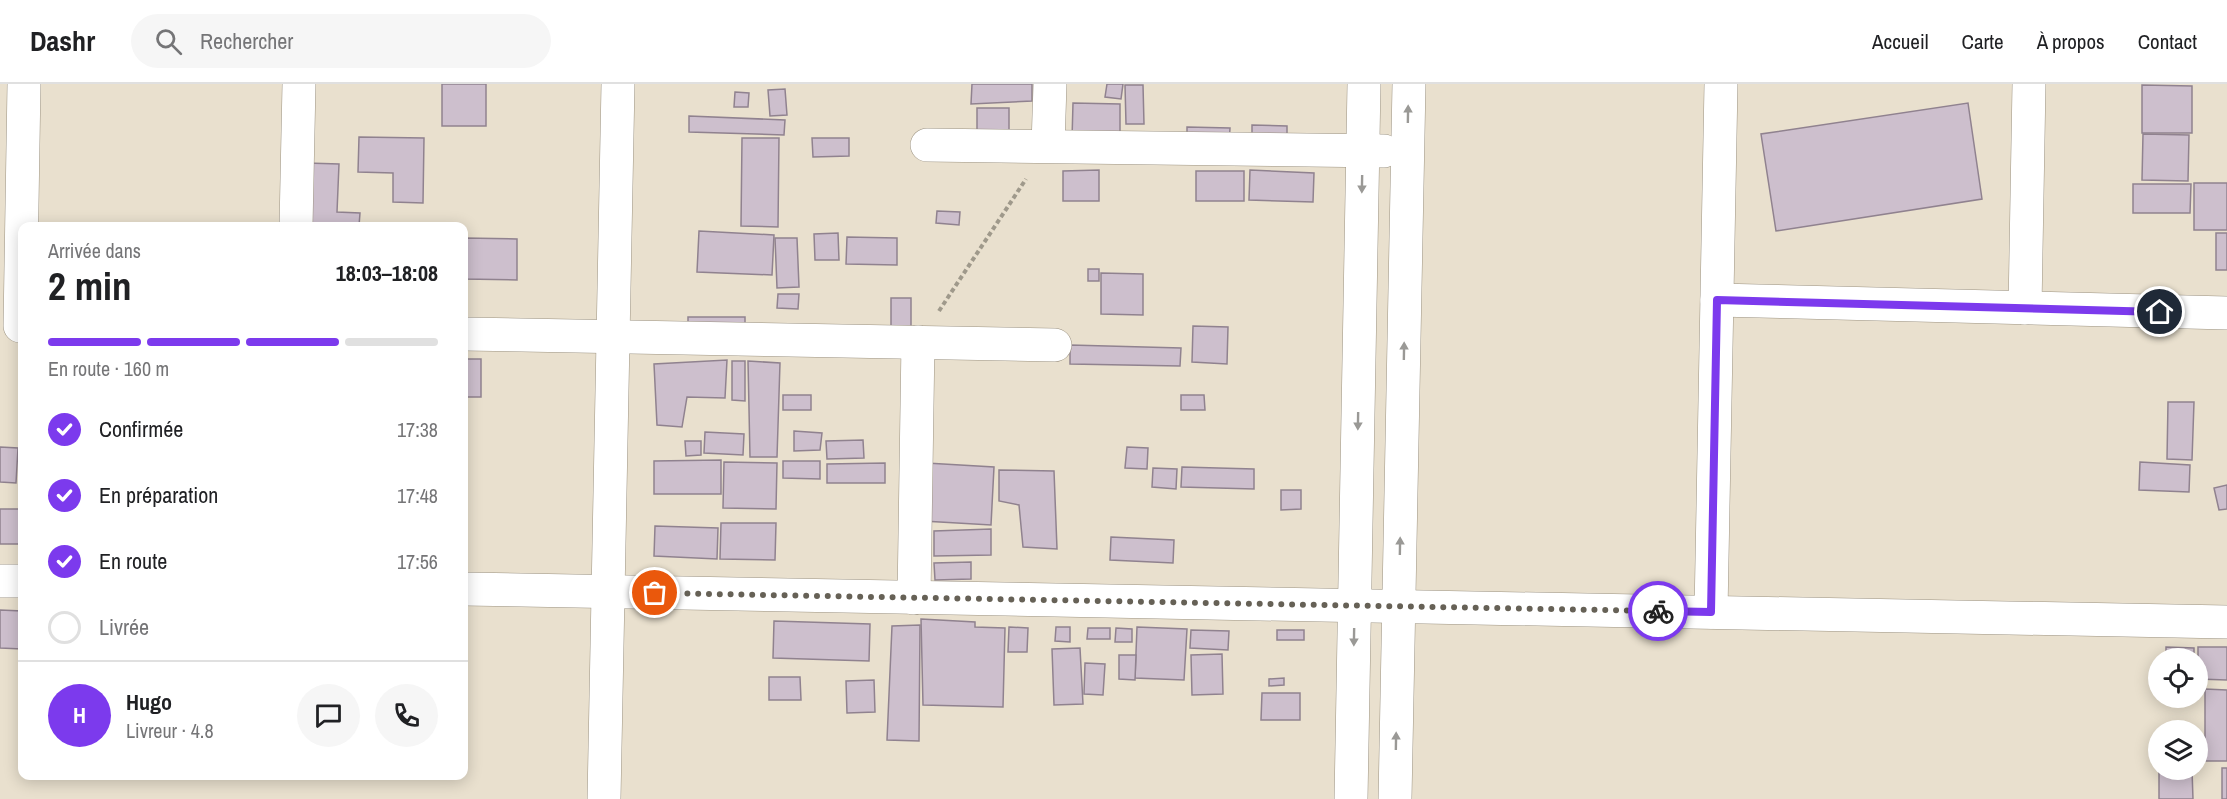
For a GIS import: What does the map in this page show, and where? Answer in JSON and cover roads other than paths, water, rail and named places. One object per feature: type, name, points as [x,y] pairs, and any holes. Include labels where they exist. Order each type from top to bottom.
[{"type":"street","points":[[18,222],[24,84]]},
{"type":"street","points":[[296,222],[299,84]]},
{"type":"street","points":[[604,799],[618,84]]},
{"type":"street","points":[[1048,146],[1050,84]]},
{"type":"street","points":[[1351,799],[1364,84]]},
{"type":"street","points":[[1395,799],[1409,84]]},
{"type":"street","points":[[1711,612],[1721,84]]},
{"type":"street","points":[[2025,308],[2029,84]]},
{"type":"street","points":[[927,145],[1407,151]]},
{"type":"street","points":[[14,326],[18,229]]},
{"type":"street","points":[[1717,300],[2227,314]]},
{"type":"street","points":[[468,334],[1055,345]]},
{"type":"street","points":[[914,598],[918,342]]},
{"type":"street","points":[[0,581],[18,581]]},
{"type":"street","points":[[468,589],[2227,622]]}]
